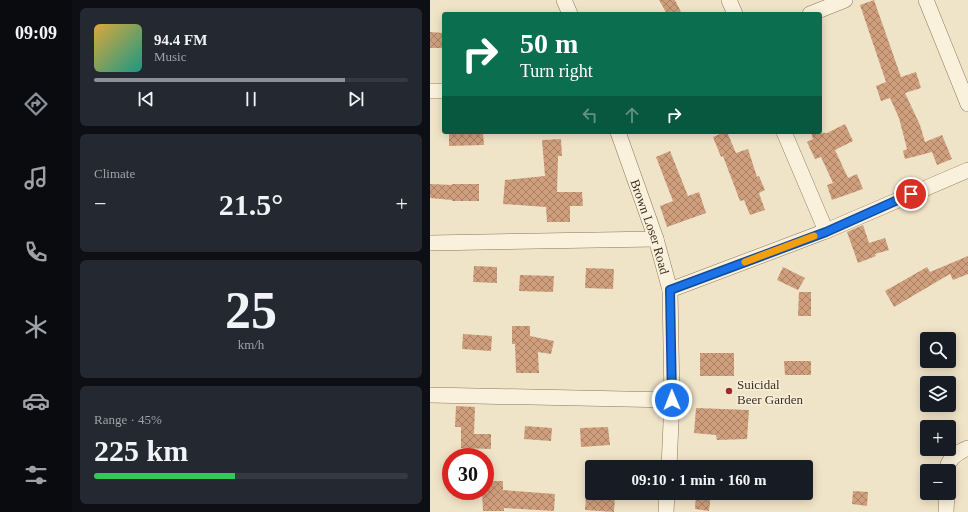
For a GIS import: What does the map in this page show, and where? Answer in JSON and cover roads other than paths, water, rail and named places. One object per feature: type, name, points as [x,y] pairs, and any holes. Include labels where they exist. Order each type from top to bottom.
[{"type":"street","points":[[564,0],[569,12]]},
{"type":"street","points":[[729,0],[734,12]]},
{"type":"street","points":[[815,12],[845,0]]},
{"type":"street","points":[[926,0],[968,104]]},
{"type":"street","points":[[430,91],[442,91]]},
{"type":"street","name":"Brown Loser Road","points":[[619,134],[656,239],[670,290],[672,400],[669,460]]},
{"type":"street","points":[[785,134],[826,232]]},
{"type":"street","points":[[670,290],[826,232],[968,170]]},
{"type":"street","points":[[430,243],[656,239]]},
{"type":"street","points":[[430,395],[672,400]]},
{"type":"street","points":[[949,464],[958,452],[968,448]]},
{"type":"street","points":[[666,512],[667,500]]},
{"type":"street","points":[[946,512],[947,500]]},
{"type":"place","name":"Suicidal Beer Garden","points":[[729,391]]}]
